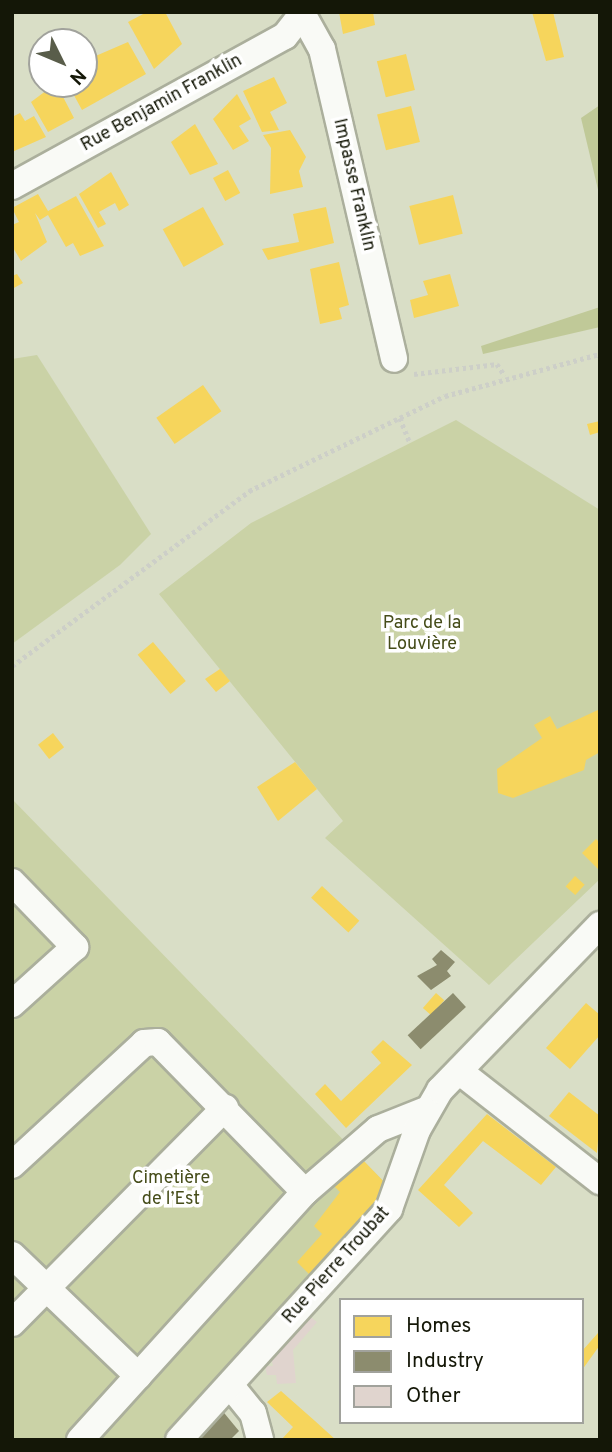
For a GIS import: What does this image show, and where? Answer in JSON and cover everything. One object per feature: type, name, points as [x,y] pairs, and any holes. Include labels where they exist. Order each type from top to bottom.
[{"type":"street","name":"Rue Benjamin Franklin","points":[[12,186],[285,36],[303,14]]},
{"type":"street","name":"Impasse Franklin","points":[[303,14],[321,49],[394,359]]},
{"type":"street","points":[[12,882],[75,947],[12,1004]]},
{"type":"street","name":"Rue Pierre Troubat","points":[[179,1440],[389,1209],[426,1110],[459,1071],[600,925]]},
{"type":"street","points":[[12,1165],[144,1043],[169,1048],[305,1192]]},
{"type":"street","points":[[459,1071],[600,1181]]},
{"type":"street","points":[[12,1323],[225,1108]]},
{"type":"street","points":[[80,1440],[305,1192],[378,1129],[426,1110]]},
{"type":"street","points":[[12,1255],[138,1376]]},
{"type":"street","points":[[230,1385],[253,1413],[260,1440]]},
{"type":"path","points":[[12,666],[249,491],[400,418],[505,376],[600,354]]},
{"type":"path","points":[[394,359],[400,376],[498,364],[505,376]]},
{"type":"path","points":[[400,418],[410,443]]},
{"type":"green space","points":[[600,105],[600,198],[581,118]]},
{"type":"green space","points":[[600,307],[600,327],[483,354],[481,346]]},
{"type":"green space","points":[[37,355],[151,534],[120,565],[12,644],[12,359]]},
{"type":"green space","name":"Parc de la Louvière","points":[[456,420],[600,510],[600,879],[489,985],[325,838],[343,821],[159,594],[251,523]]},
{"type":"green space","name":"Cimetière de l’Est","points":[[12,799],[390,1188],[161,1440],[12,1440]]},
{"type":"building: Homes","points":[[147,12],[165,12],[182,44],[154,69],[128,22]]},
{"type":"building: Homes","points":[[339,12],[373,12],[375,25],[343,34]]},
{"type":"building: Homes","points":[[532,12],[553,12],[564,57],[546,61]]},
{"type":"building: Homes","points":[[128,42],[146,74],[82,110],[75,98],[98,98],[98,55]]},
{"type":"building: Homes","points":[[406,54],[415,90],[386,97],[377,61]]},
{"type":"building: Homes","points":[[274,77],[287,103],[270,112],[279,130],[262,132],[243,91]]},
{"type":"building: Homes","points":[[237,94],[251,119],[239,126],[249,141],[233,150],[213,119]]},
{"type":"building: Homes","points":[[36,98],[64,98],[74,118],[48,132],[31,102]]},
{"type":"building: Homes","points":[[411,106],[420,142],[386,150],[377,114]]},
{"type":"building: Homes","points":[[20,113],[25,121],[34,116],[46,137],[12,152],[12,117]]},
{"type":"building: Homes","points":[[195,124],[218,164],[190,175],[171,142]]},
{"type":"building: Homes","points":[[290,130],[306,157],[299,171],[303,187],[270,194],[271,148],[263,135]]},
{"type":"building: Homes","points":[[228,170],[240,193],[225,201],[213,178]]},
{"type":"building: Homes","points":[[111,172],[129,205],[119,211],[115,203],[99,212],[106,224],[98,228],[79,194]]},
{"type":"building: Homes","points":[[38,194],[48,211],[76,196],[104,246],[80,256],[73,243],[66,247],[48,215],[40,220],[35,213],[47,242],[21,261],[12,246],[12,225],[19,222],[12,208]]},
{"type":"building: Homes","points":[[453,195],[463,234],[419,245],[409,206]]},
{"type":"building: Homes","points":[[203,207],[224,245],[184,267],[163,229]]},
{"type":"building: Homes","points":[[326,207],[334,243],[268,260],[262,249],[299,242],[293,214]]},
{"type":"building: Homes","points":[[339,262],[349,305],[339,308],[342,319],[320,324],[310,269]]},
{"type":"building: Homes","points":[[17,274],[23,283],[12,289],[12,276]]},
{"type":"building: Homes","points":[[450,274],[459,306],[414,318],[410,300],[428,295],[423,281]]},
{"type":"building: Homes","points":[[203,385],[221,411],[175,444],[156,418]]},
{"type":"building: Homes","points":[[600,421],[600,432],[590,435],[587,424]]},
{"type":"building: Homes","points":[[153,642],[186,681],[170,694],[138,655]]},
{"type":"building: Homes","points":[[220,669],[230,681],[216,692],[205,679]]},
{"type":"building: Homes","points":[[600,709],[600,752],[586,760],[584,770],[513,798],[498,793],[497,769],[542,738],[534,725],[550,716],[557,729]]},
{"type":"building: Homes","points":[[53,733],[64,747],[49,759],[38,745]]},
{"type":"building: Homes","points":[[295,762],[317,789],[278,821],[257,787]]},
{"type":"building: Homes","points":[[596,839],[600,843],[600,871],[582,853]]},
{"type":"building: Homes","points":[[575,876],[585,885],[575,895],[566,886]]},
{"type":"building: Homes","points":[[322,886],[359,921],[348,932],[311,898]]},
{"type":"building: Homes","points":[[436,993],[444,1000],[431,1015],[423,1008]]},
{"type":"building: Homes","points":[[586,1003],[600,1015],[600,1035],[570,1069],[546,1048]]},
{"type":"building: Homes","points":[[383,1040],[412,1065],[346,1128],[315,1094],[325,1084],[341,1101],[381,1063],[371,1052]]},
{"type":"building: Homes","points":[[569,1092],[600,1116],[597,1153],[549,1116]]},
{"type":"building: Homes","points":[[487,1114],[556,1167],[541,1185],[483,1141],[444,1185],[473,1213],[459,1227],[418,1190]]},
{"type":"building: Homes","points":[[358,1155],[390,1188],[310,1275],[297,1262],[322,1234],[314,1226],[340,1192],[332,1184]]},
{"type":"building: Homes","points":[[600,1316],[600,1345],[584,1367],[584,1349],[598,1333]]},
{"type":"building: Homes","points":[[281,1391],[336,1440],[281,1440],[293,1427],[267,1402]]},
{"type":"building: Industry","points":[[441,950],[455,962],[447,971],[451,976],[431,990],[417,976],[437,965],[432,959]]},
{"type":"building: Industry","points":[[453,993],[466,1007],[421,1049],[408,1035]]},
{"type":"building: Industry","points":[[220,1408],[239,1431],[230,1440],[191,1440]]},
{"type":"building: Other","points":[[306,1314],[317,1322],[293,1350],[296,1383],[277,1384],[276,1375],[267,1375],[265,1366],[273,1366],[270,1353]]}]
